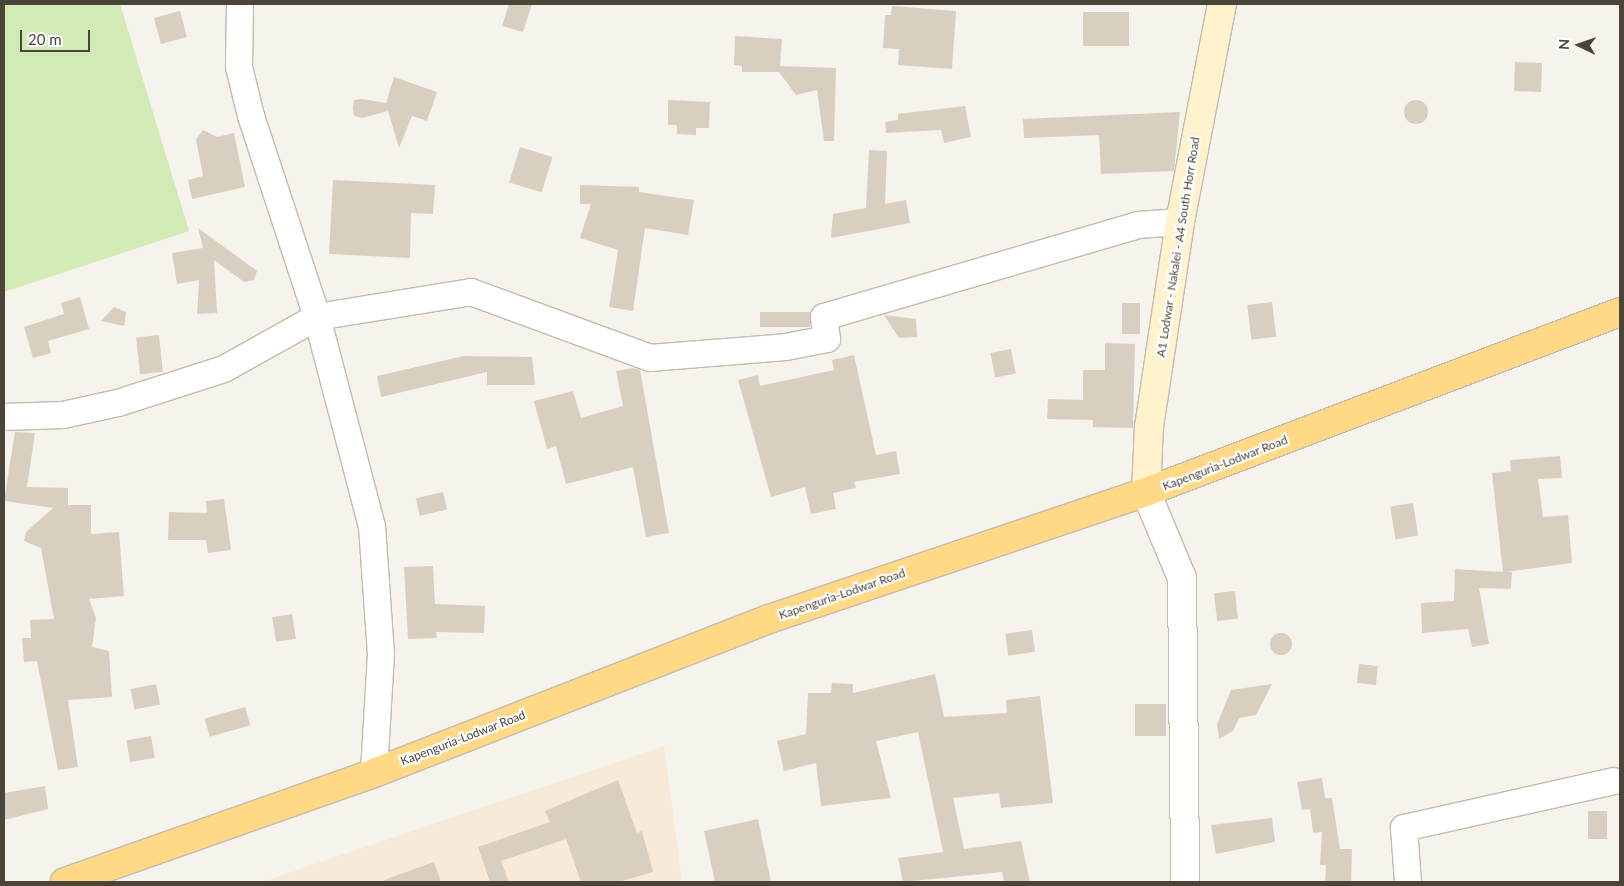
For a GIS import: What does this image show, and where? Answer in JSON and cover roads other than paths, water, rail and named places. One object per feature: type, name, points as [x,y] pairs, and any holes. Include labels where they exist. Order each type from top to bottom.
[{"type":"highway","name":"Kapenguria-Lodwar Road","points":[[65,882],[374,773],[768,619],[1146,492],[1620,312]]},
{"type":"main road","name":"A1 Lodwar - Nakalei - A4 South Horr Road","points":[[1146,492],[1149,427],[1180,222],[1222,4]]},
{"type":"street","points":[[240,4],[239,67],[247,100],[317,317],[372,526],[381,654],[374,773]]},
{"type":"street","points":[[4,417],[63,415],[215,372],[317,317],[471,292],[650,358],[722,355],[827,339],[824,317],[1138,225],[1180,222]]},
{"type":"street","points":[[1146,492],[1182,578],[1185,882]]},
{"type":"street","points":[[1408,882],[1404,828],[1614,781]]}]
